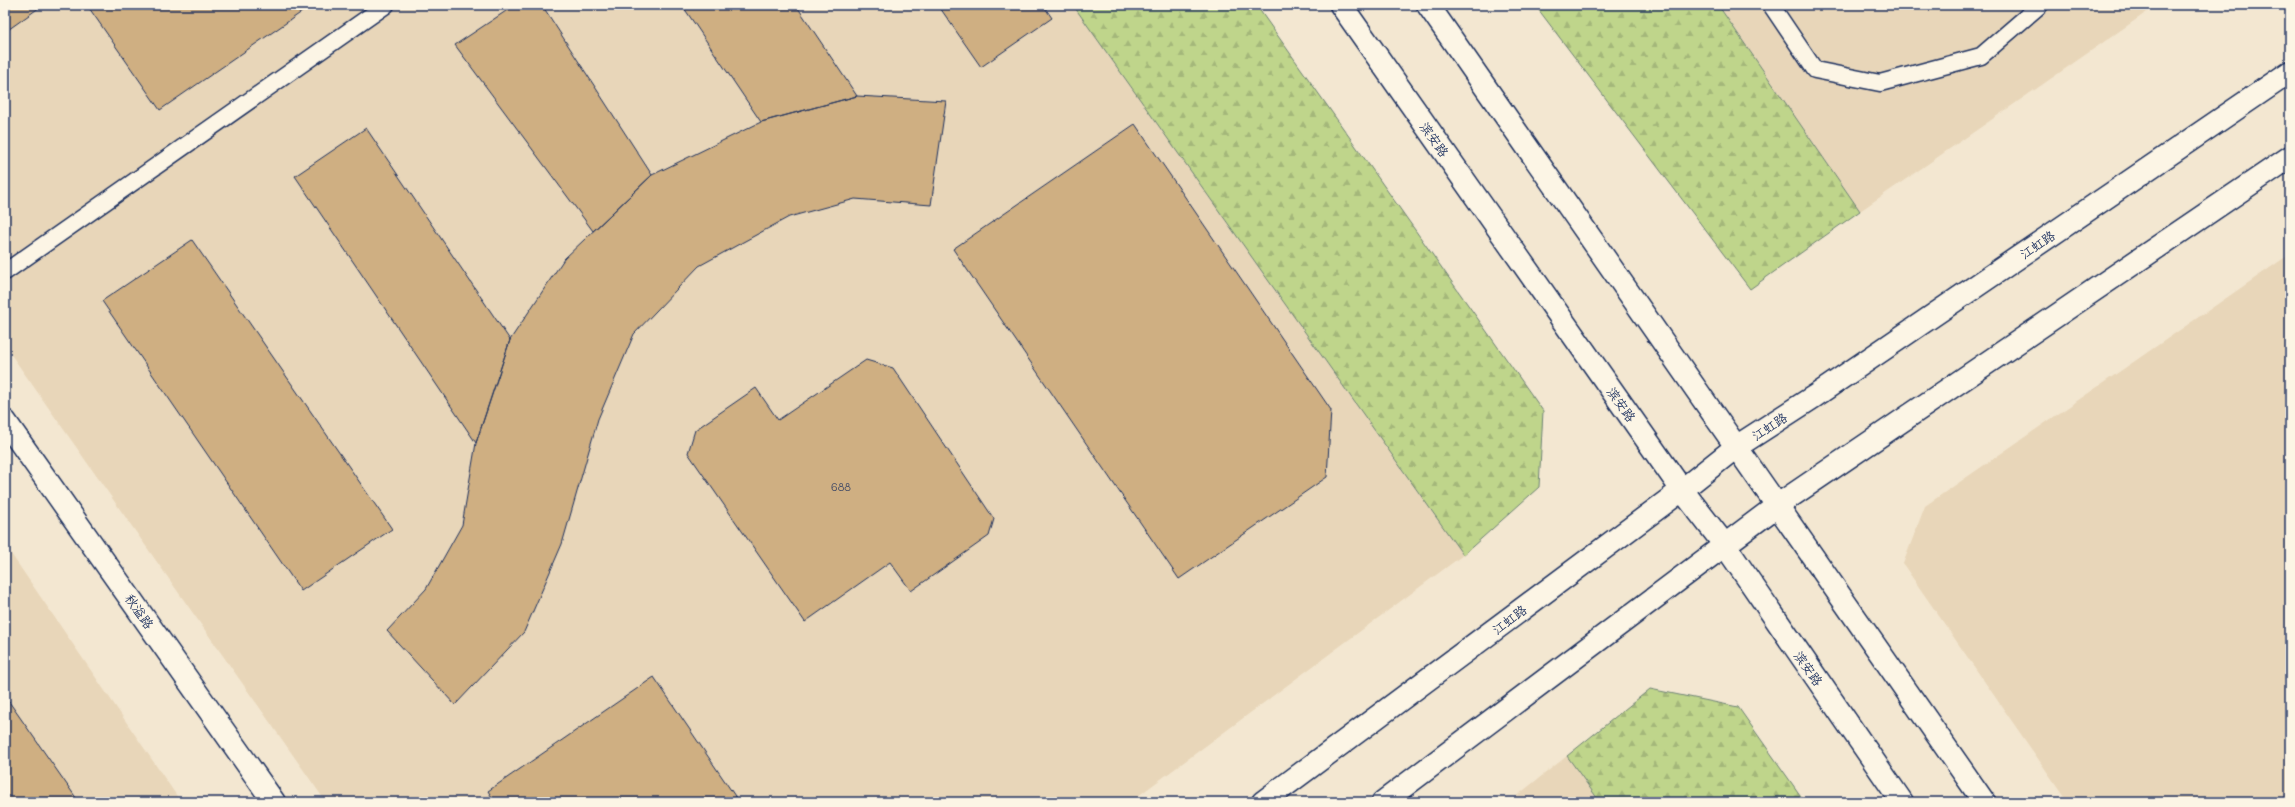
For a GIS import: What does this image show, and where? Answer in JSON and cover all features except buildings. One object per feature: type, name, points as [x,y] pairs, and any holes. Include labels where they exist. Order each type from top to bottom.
[{"type":"main road","name":"滨安路","points":[[1342,5],[1682,490],[1724,544],[1902,802]]},
{"type":"main road","points":[[1428,5],[1984,802]]},
{"type":"main road","name":"江虹路","points":[[1263,802],[1682,490],[1736,447],[2290,72]]},
{"type":"main road","points":[[1383,802],[1724,544],[1778,505],[2290,157]]},
{"type":"main road","name":"秋溢路","points":[[5,421],[274,802]]},
{"type":"lane","points":[[5,272],[386,5]]},
{"type":"lane","points":[[1772,5],[1815,70],[1880,83],[1980,56],[2040,5]]},
{"type":"shaded area","points":[[5,5],[1073,5],[1463,555],[1130,802],[326,802],[5,346]]},
{"type":"shaded area","points":[[1718,5],[2157,5],[1860,211]]},
{"type":"shaded area","points":[[2290,254],[2290,802],[2068,802],[1903,564],[1925,506]]},
{"type":"shaded area","points":[[5,545],[181,802],[5,802]]},
{"type":"shaded area","points":[[1567,756],[1600,802],[1509,802]]},
{"type":"green space","points":[[1073,5],[1256,5],[1543,411],[1539,487],[1463,555]]},
{"type":"green space","points":[[1535,5],[1718,5],[1860,211],[1750,289]]},
{"type":"green space","points":[[1650,689],[1738,707],[1805,802],[1600,802],[1567,756]]}]
